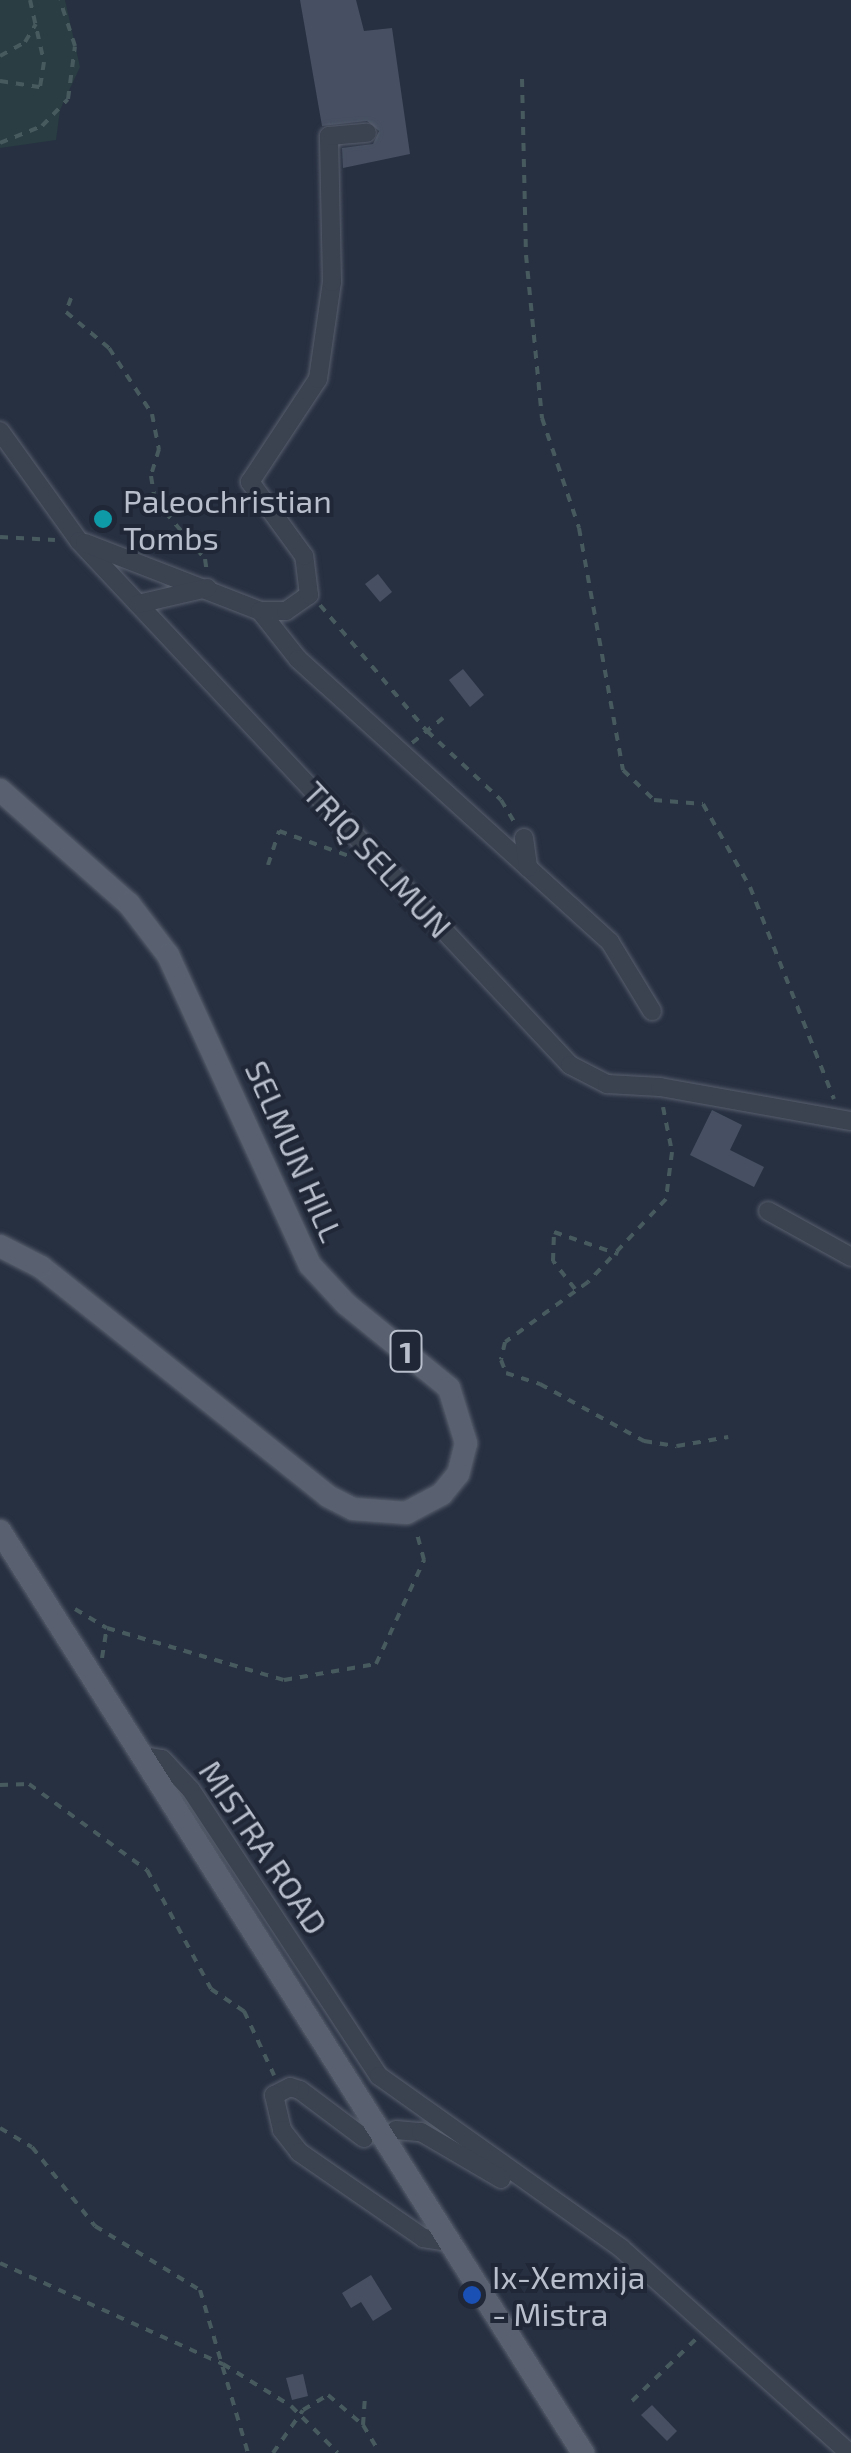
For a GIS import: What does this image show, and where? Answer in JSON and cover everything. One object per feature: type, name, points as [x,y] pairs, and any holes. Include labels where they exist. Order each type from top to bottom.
[{"type":"main road","name":"SELMUN HILL","points":[[0,790],[129,904],[168,955],[310,1265],[346,1304],[448,1388],[466,1443],[458,1474],[442,1494],[407,1513]]},
{"type":"main road","points":[[0,1246],[41,1267],[328,1496],[353,1509],[407,1513]]},
{"type":"main road","points":[[0,1531],[138,1756]]},
{"type":"main road","name":"MISTRA ROAD","points":[[138,1756],[454,2243],[583,2453]]},
{"type":"street","points":[[80,541],[260,610],[286,611],[309,595],[304,556],[250,482],[318,380],[332,282],[329,136],[367,133]]},
{"type":"street","name":"TRIQ SELMUN","points":[[0,431],[80,541],[570,1065],[607,1084],[660,1087],[846,1119]]},
{"type":"street","points":[[138,604],[208,588]]},
{"type":"street","points":[[260,610],[298,659],[610,942],[652,1011]]},
{"type":"street","points":[[524,838],[528,868]]},
{"type":"street","points":[[768,1212],[851,1257]]},
{"type":"street","name":"MISTRA ROAD","points":[[138,1756],[162,1760],[192,1790],[379,2076],[622,2249],[849,2453]]},
{"type":"street","points":[[364,2138],[300,2090],[280,2088],[272,2106],[298,2152],[423,2238],[454,2243]]},
{"type":"street","name":"MISTRA ROAD","points":[[396,2130],[420,2132],[622,2249]]},
{"type":"path","points":[[0,81],[42,87],[44,62],[30,0]]},
{"type":"path","points":[[0,144],[42,126],[68,99],[75,46],[60,0]]},
{"type":"path","points":[[0,56],[24,42],[36,24]]},
{"type":"path","points":[[522,79],[526,256],[542,418],[580,528],[623,770],[654,800],[703,804],[750,887],[846,1119]]},
{"type":"path","points":[[71,298],[66,312],[110,348],[152,414],[159,448],[151,476],[155,500],[206,559],[208,588]]},
{"type":"path","points":[[0,537],[80,541]]},
{"type":"path","points":[[309,595],[427,732],[501,800],[524,838]]},
{"type":"path","points":[[401,753],[443,718]]},
{"type":"path","points":[[268,865],[279,831],[366,862],[376,856]]},
{"type":"path","points":[[660,1087],[672,1152],[666,1199],[619,1254],[504,1342],[506,1373],[540,1384],[644,1442],[677,1446],[728,1438]]},
{"type":"path","points":[[575,1289],[553,1260],[554,1232],[619,1254]]},
{"type":"path","points":[[74,1608],[107,1628],[284,1680],[376,1664],[424,1560],[407,1513]]},
{"type":"path","points":[[0,1785],[29,1784],[147,1870],[211,1990],[244,2010],[280,2088]]},
{"type":"path","points":[[0,2128],[32,2147],[95,2226],[200,2290],[248,2453]]},
{"type":"path","points":[[0,2263],[222,2364],[302,2416],[338,2453]]},
{"type":"path","points":[[632,2400],[708,2327]]},
{"type":"path","points":[[273,2453],[302,2416],[328,2395],[362,2426],[378,2450]]},
{"type":"path","points":[[362,2426],[365,2395]]},
{"type":"green space","points":[[0,0],[65,0],[80,67],[60,110],[56,140],[0,148]]},
{"type":"building","points":[[300,0],[356,0],[364,31],[392,28],[410,154],[343,168],[342,148],[373,144],[379,131],[367,121],[322,126]]},
{"type":"building","points":[[378,574],[392,592],[380,602],[365,584]]},
{"type":"building","points":[[463,669],[484,695],[470,707],[449,680]]},
{"type":"building","points":[[712,1110],[742,1125],[730,1150],[764,1167],[754,1187],[690,1155]]},
{"type":"building","points":[[371,2275],[392,2309],[373,2321],[361,2302],[351,2308],[342,2293]]},
{"type":"building","points":[[303,2374],[308,2396],[292,2400],[286,2378]]},
{"type":"building","points":[[652,2405],[677,2431],[667,2441],[641,2415]]},
{"type":"place","name":"Paleochristian Tombs","points":[[103,519]]},
{"type":"place","name":"Ix-Xemxija - Mistra","points":[[472,2295]]}]
